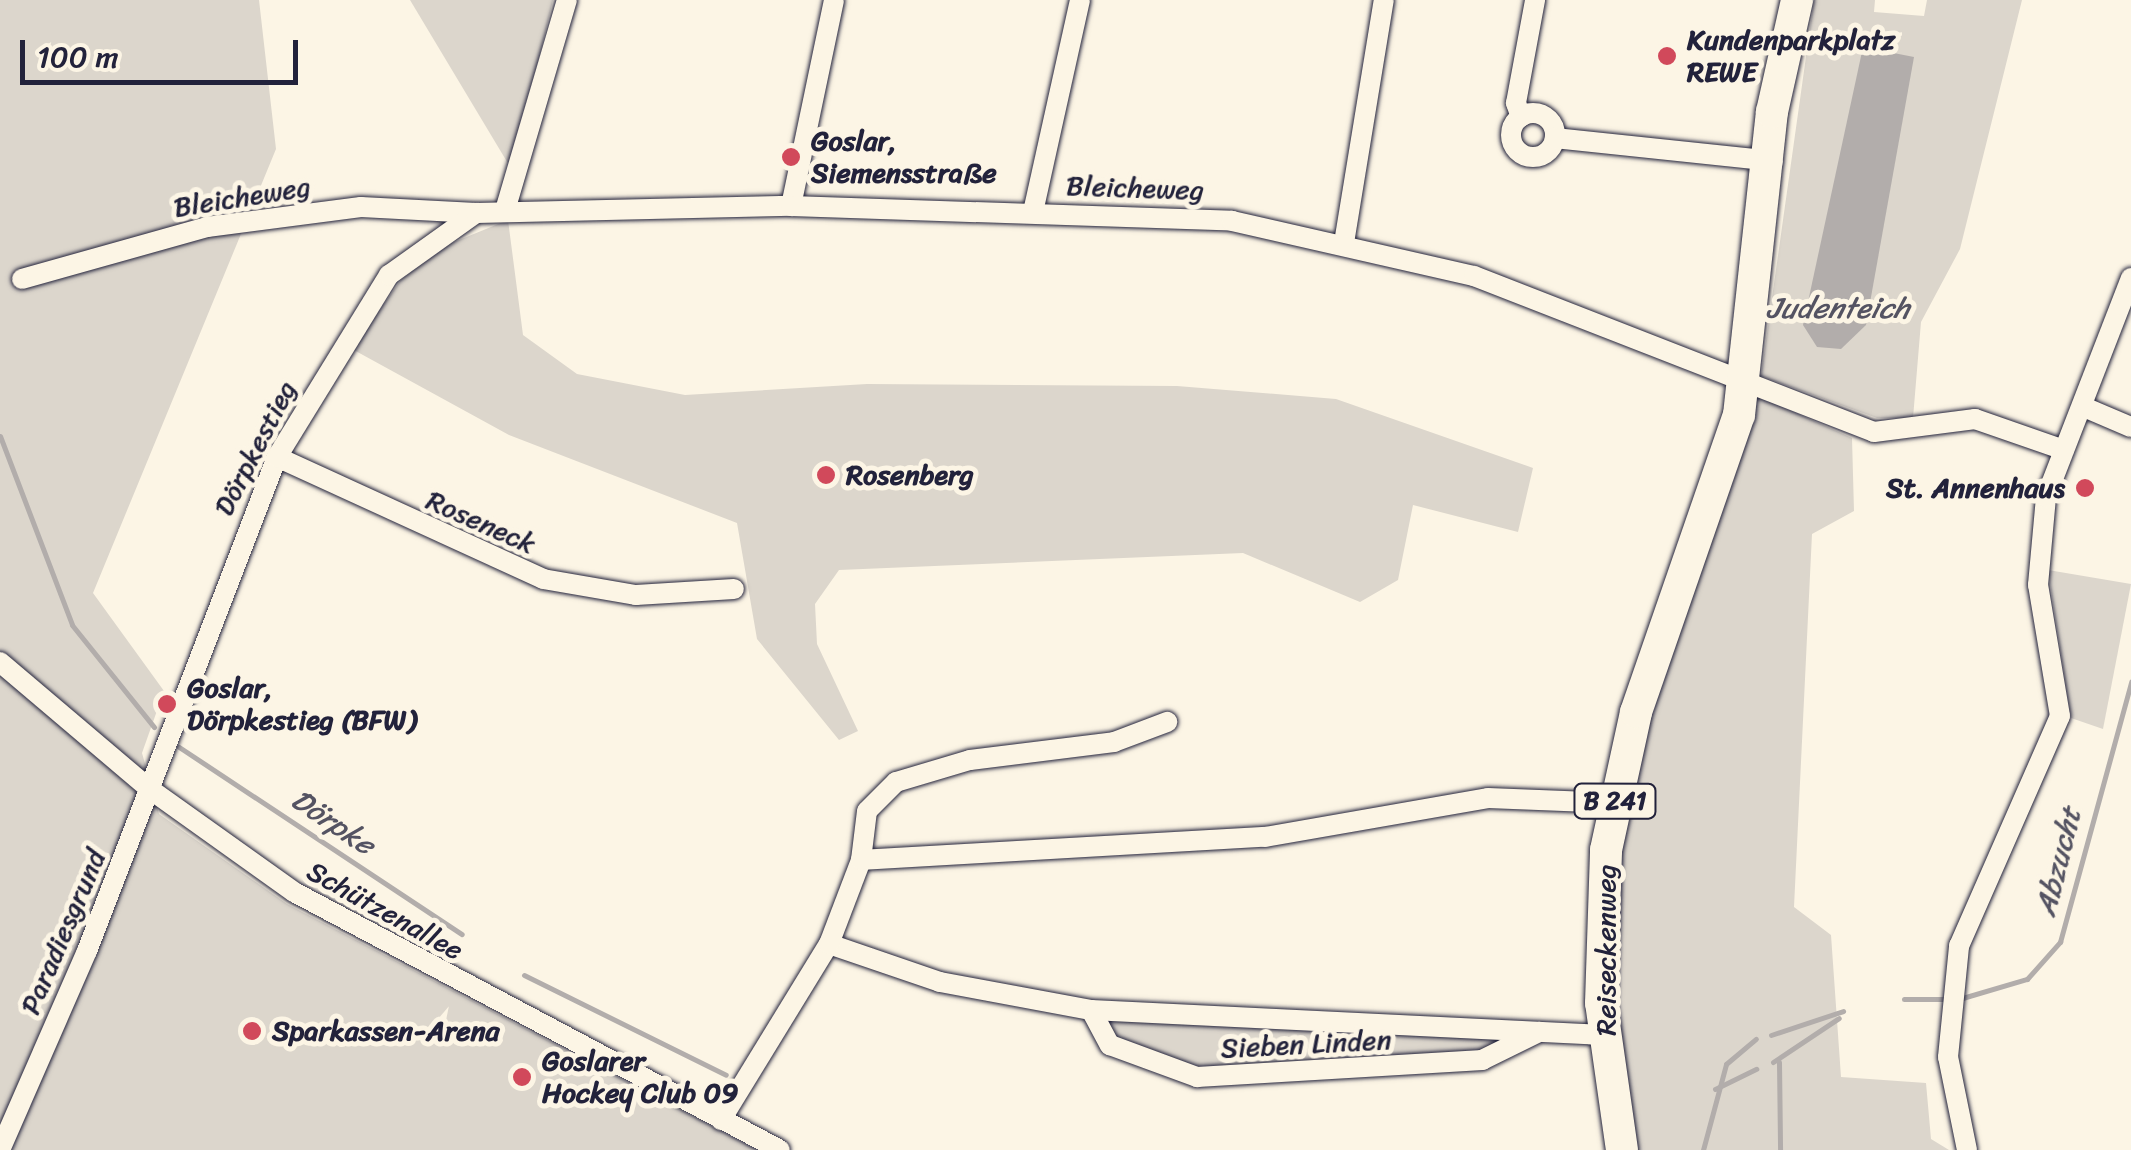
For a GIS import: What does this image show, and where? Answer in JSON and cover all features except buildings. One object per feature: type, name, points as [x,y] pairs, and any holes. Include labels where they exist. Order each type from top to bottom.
[{"type":"main road","name":"B 241","points":[[1740,381],[1773,161],[1784,146],[1800,0]]},
{"type":"main road","name":"Reiseckenweg","points":[[1622,1150],[1603,1035],[1600,908],[1615,803],[1720,466],[1740,381]]},
{"type":"street","points":[[506,207],[568,0]]},
{"type":"street","points":[[791,206],[834,0]]},
{"type":"street","points":[[1034,212],[1080,0]]},
{"type":"street","points":[[1344,244],[1384,0]]},
{"type":"street","points":[[1535,0],[1521,117],[1512,132],[1522,154],[1540,156],[1554,138]]},
{"type":"street","points":[[1521,117],[1545,116],[1554,138]]},
{"type":"street","points":[[1554,138],[1773,161]]},
{"type":"street","name":"Bleicheweg","points":[[506,207],[791,206],[1208,218],[1344,244],[1545,300],[1874,432],[1975,419],[2064,450]]},
{"type":"street","name":"Bleicheweg","points":[[22,279],[208,227],[361,207],[476,212]]},
{"type":"street","name":"Dörpkestieg","points":[[151,790],[277,457],[389,275],[476,212],[506,207]]},
{"type":"street","points":[[1967,1150],[1950,1083],[1950,1002],[1968,911],[2060,716],[2038,585],[2046,497],[2131,278]]},
{"type":"street","points":[[2084,407],[2131,428]]},
{"type":"street","name":"Roseneck","points":[[277,457],[543,580],[636,595],[734,589]]},
{"type":"street","name":"Schützenallee","points":[[0,662],[151,790],[294,892],[780,1150]]},
{"type":"street","points":[[722,1120],[829,944],[861,860],[867,810],[896,782],[970,760],[1114,742],[1167,722]]},
{"type":"street","name":"Paradiesgrund","points":[[0,1150],[151,790]]},
{"type":"street","points":[[861,860],[1265,837],[1488,798],[1615,803]]},
{"type":"street","name":"Sieben Linden","points":[[829,944],[940,982],[1091,1010],[1603,1035]]},
{"type":"street","name":"Sieben Linden","points":[[1091,1010],[1110,1045],[1197,1078],[1482,1060],[1544,1030]]},
{"type":"shaded area","points":[[0,0],[259,0],[276,149],[93,593],[164,691],[142,753],[159,814],[287,904],[757,1150],[0,1150]]},
{"type":"shaded area","points":[[410,0],[553,0],[512,170]]},
{"type":"shaded area","points":[[1814,0],[1875,0],[1874,12],[1924,16],[1927,0],[2022,0],[1960,249],[1921,322],[1913,418],[1877,418],[1761,376]]},
{"type":"shaded area","points":[[508,220],[523,335],[577,374],[685,395],[867,384],[1177,386],[1336,399],[1533,468],[1518,532],[1413,505],[1398,580],[1360,602],[1243,553],[839,570],[815,604],[817,644],[858,731],[839,740],[757,639],[737,523],[509,435],[352,349],[401,280],[442,247]]},
{"type":"shaded area","points":[[1751,393],[1852,438],[1854,511],[1812,534],[1794,907],[1831,935],[1841,1077],[1926,1083],[1931,1139],[1949,1150],[1637,1150],[1618,1057],[1610,920],[1631,774]]},
{"type":"shaded area","points":[[2048,570],[2131,584],[2103,729],[2071,718]]},
{"type":"shaded area","points":[[1091,1010],[1544,1030],[1482,1060],[1197,1077],[1110,1045]]},
{"type":"water","name":"Judenteich","points":[[1863,47],[1914,57],[1866,325],[1841,349],[1817,347],[1803,325]]},
{"type":"waterway","name":"Dörpke","points":[[0,436],[72,625],[154,727]]},
{"type":"waterway","name":"Abzucht","points":[[1959,999],[2027,979],[2060,942],[2131,682]]},
{"type":"waterway","name":"Dörpke","points":[[179,747],[462,934]]},
{"type":"waterway","name":"Dörpke","points":[[524,975],[726,1075]]},
{"type":"waterway","name":"Abzucht","points":[[1904,999],[1948,999]]},
{"type":"waterway","name":"Abzucht","points":[[1771,1035],[1843,1011]]},
{"type":"waterway","points":[[1773,1062],[1839,1018]]},
{"type":"waterway","name":"Abzucht","points":[[1703,1150],[1726,1064],[1756,1039]]},
{"type":"waterway","points":[[1779,1062],[1780,1150]]},
{"type":"waterway","points":[[1715,1089],[1756,1069]]},
{"type":"place","name":"Kundenparkplatz REWE","points":[[1667,56]]},
{"type":"place","name":"Goslar, Siemensstraße","points":[[791,157]]},
{"type":"place","name":"Rosenberg","points":[[826,475]]},
{"type":"place","name":"St. Annenhaus","points":[[2085,488]]},
{"type":"place","name":"Goslar, Dörpkestieg (BFW)","points":[[167,704]]},
{"type":"place","name":"Sparkassen-Arena","points":[[252,1031]]},
{"type":"place","name":"Goslarer Hockey Club 09","points":[[522,1077]]}]
